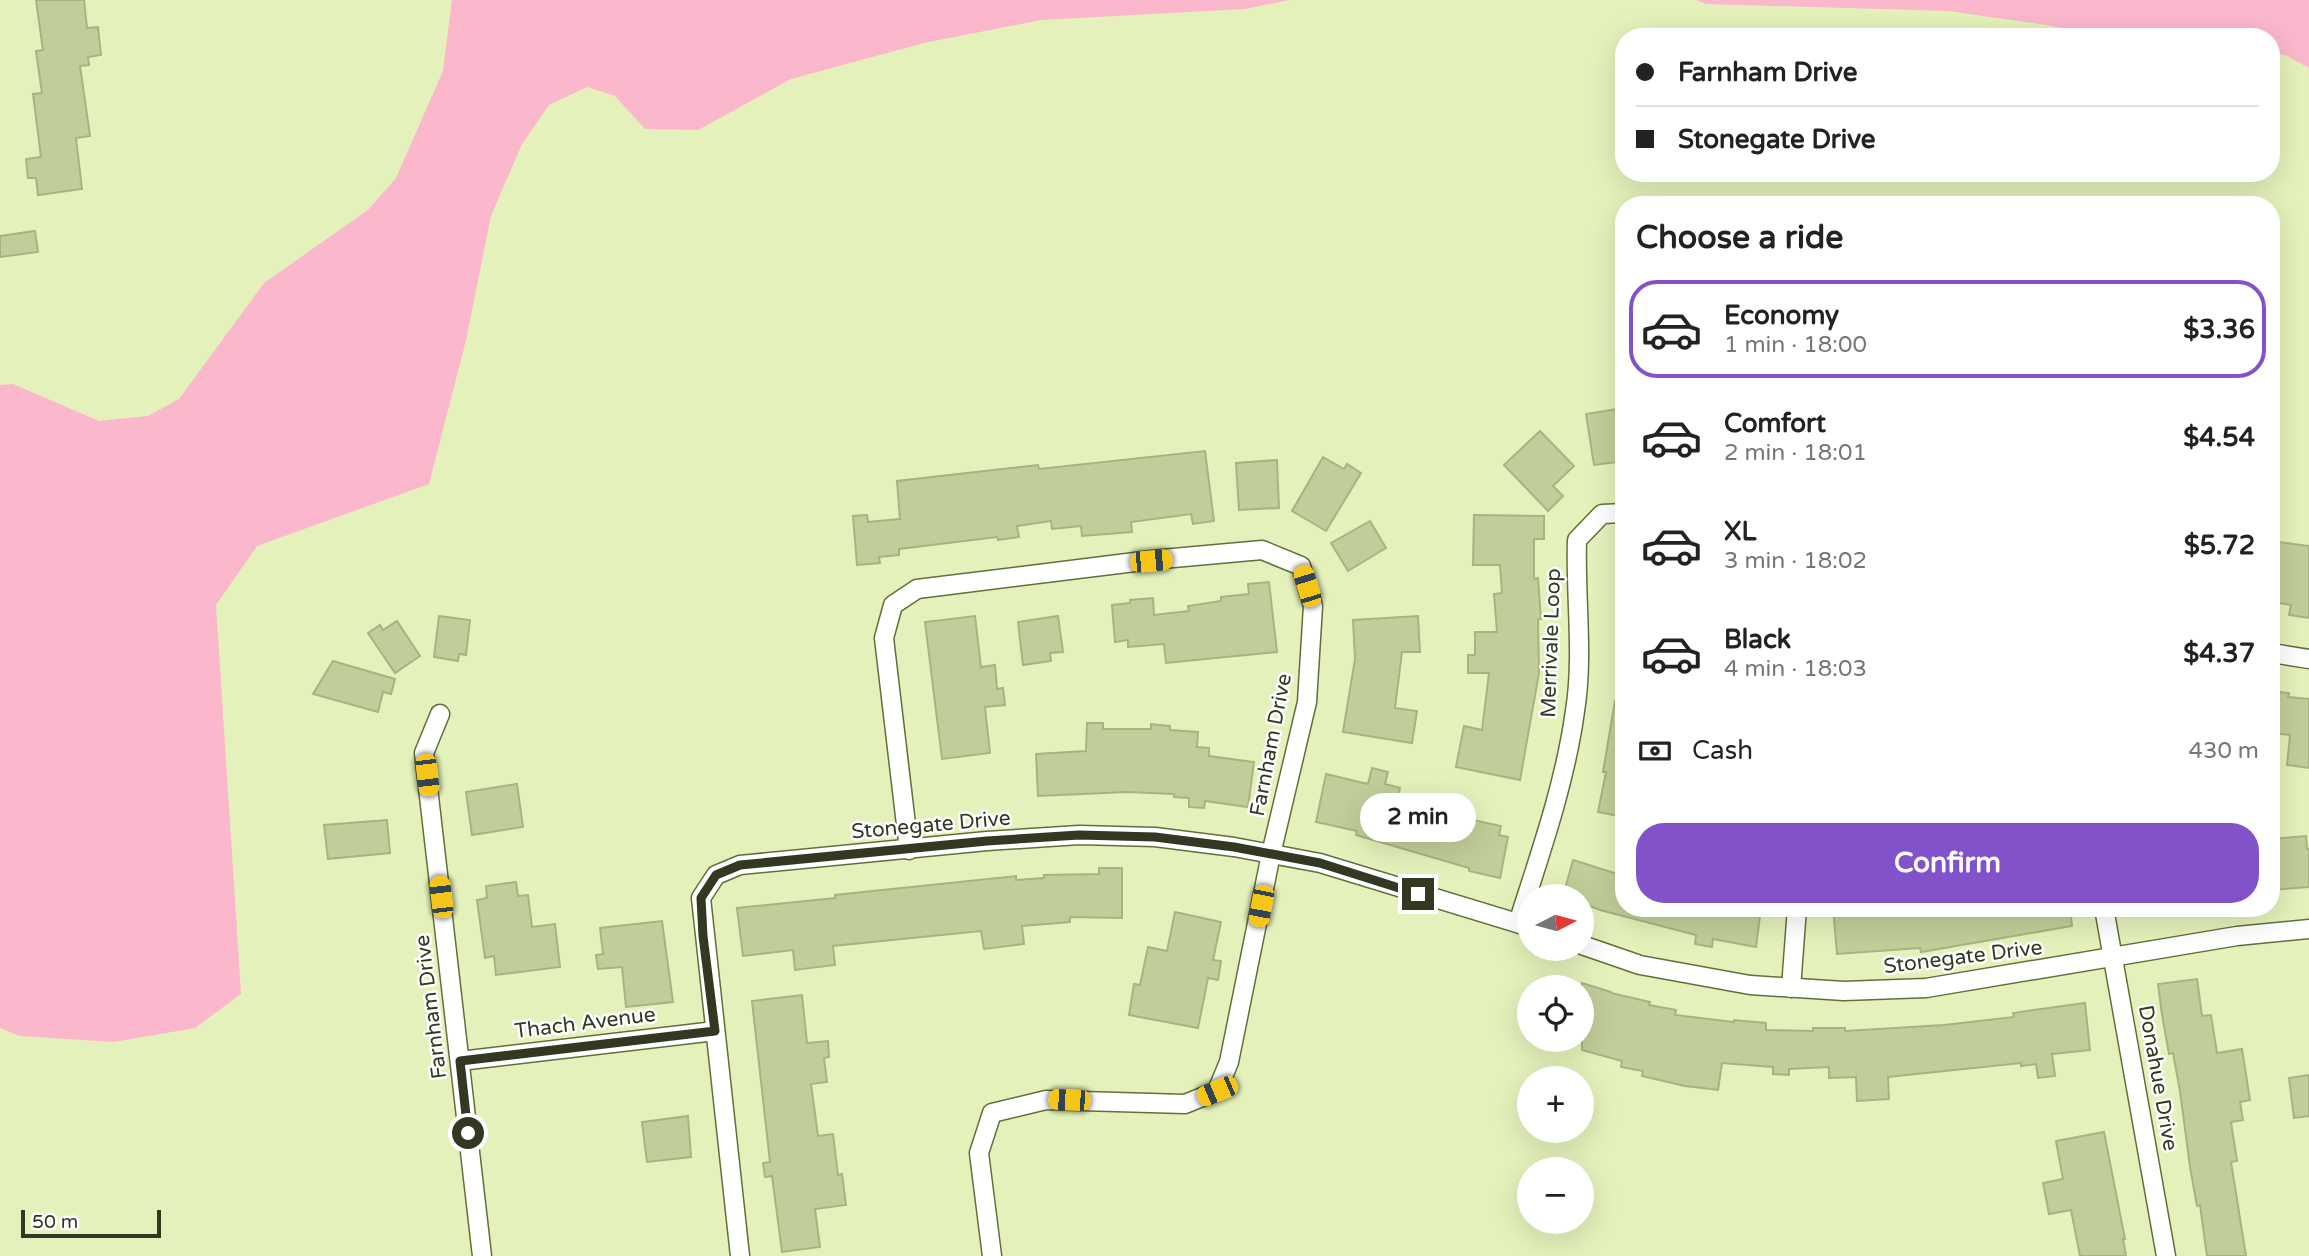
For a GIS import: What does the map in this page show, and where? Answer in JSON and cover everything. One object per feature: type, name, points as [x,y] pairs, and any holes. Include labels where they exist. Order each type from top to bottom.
[{"type":"street","name":"Merrivale Loop","points":[[1535,884],[1576,710],[1577,540],[1602,514],[1615,513]]},
{"type":"street","name":"Farnham Drive","points":[[909,850],[884,638],[893,605],[917,589],[1262,550],[1301,566],[1313,606],[1307,702],[1271,854],[1229,1062],[1217,1091],[1185,1104],[1046,1100],[992,1113],[979,1153],[992,1256]]},
{"type":"street","points":[[2280,654],[2309,659]]},
{"type":"street","name":"Farnham Drive","points":[[440,714],[424,753],[482,1256]]},
{"type":"street","name":"Stonegate Drive","points":[[740,1256],[703,936],[701,898],[716,875],[740,865],[987,841],[1079,835],[1155,837],[1320,863],[1517,923]]},
{"type":"street","points":[[1791,988],[1796,917]]},
{"type":"street","name":"Donahue Drive","points":[[2106,917],[2166,1256]]},
{"type":"street","name":"Stonegate Drive","points":[[1594,949],[1640,965],[1750,985],[1844,991],[1926,989],[2237,936],[2309,929]]},
{"type":"street","name":"Thach Avenue","points":[[460,1061],[715,1031]]},
{"type":"shaded area","points":[[452,0],[1289,0],[1245,9],[1041,20],[924,43],[791,79],[698,130],[645,129],[615,96],[587,87],[549,105],[522,144],[491,216],[466,340],[429,484],[257,546],[216,605],[241,994],[195,1028],[114,1042],[20,1036],[0,1028],[0,385],[13,384],[99,421],[148,416],[179,399],[264,283],[368,210],[396,178],[443,71]]},
{"type":"shaded area","points":[[1696,0],[2309,0],[2309,68],[2280,55],[2280,28],[2062,28],[1948,11],[1706,4]]},
{"type":"building","points":[[36,0],[84,0],[87,28],[98,27],[101,55],[88,57],[89,65],[80,66],[90,136],[76,138],[82,189],[38,195],[36,178],[28,178],[26,159],[41,157],[33,94],[42,93],[36,51],[43,50]]},
{"type":"building","points":[[35,231],[38,252],[0,257],[0,236]]},
{"type":"building","points":[[1615,409],[1615,462],[1594,465],[1586,414]]},
{"type":"building","points":[[1540,431],[1574,466],[1553,486],[1563,496],[1548,511],[1504,465]]},
{"type":"building","points":[[1205,451],[1214,521],[1193,524],[1191,514],[1131,522],[1132,532],[1082,536],[1081,526],[1052,529],[1051,521],[1017,526],[1019,537],[998,540],[997,537],[899,549],[899,555],[879,557],[880,563],[857,565],[853,516],[867,515],[868,522],[900,519],[897,481],[1038,465],[1039,469]]},
{"type":"building","points":[[1323,457],[1344,469],[1347,464],[1361,473],[1326,531],[1292,511]]},
{"type":"building","points":[[1277,460],[1279,508],[1239,510],[1236,463]]},
{"type":"building","points":[[1474,515],[1544,516],[1544,539],[1534,539],[1534,579],[1538,578],[1541,619],[1538,619],[1539,673],[1520,780],[1456,767],[1464,726],[1482,730],[1489,673],[1468,673],[1468,655],[1475,655],[1475,632],[1497,632],[1494,594],[1502,593],[1500,565],[1473,565]]},
{"type":"building","points":[[1370,521],[1386,548],[1348,571],[1331,543]]},
{"type":"building","points":[[2280,542],[2309,546],[2309,618],[2289,615],[2291,605],[2280,603]]},
{"type":"building","points":[[1269,582],[1277,652],[1166,663],[1164,644],[1128,647],[1128,640],[1115,642],[1112,605],[1153,598],[1154,615],[1189,611],[1188,606],[1221,601],[1221,597],[1249,594],[1248,584]]},
{"type":"building","points":[[439,616],[470,620],[466,655],[459,654],[458,661],[434,657]]},
{"type":"building","points":[[975,616],[981,667],[995,665],[997,689],[1003,688],[1005,705],[985,707],[990,753],[942,759],[925,622]]},
{"type":"building","points":[[1058,616],[1063,652],[1050,653],[1051,661],[1023,665],[1018,622]]},
{"type":"building","points":[[1418,616],[1420,652],[1402,652],[1395,708],[1417,711],[1412,743],[1343,732],[1355,659],[1353,620]]},
{"type":"building","points":[[397,621],[420,656],[395,673],[368,633],[380,625],[383,630]]},
{"type":"building","points":[[333,661],[395,679],[391,694],[383,692],[378,712],[313,694]]},
{"type":"building","points":[[2280,692],[2289,693],[2288,697],[2309,699],[2309,768],[2287,765],[2290,735],[2280,734]]},
{"type":"building","points":[[1615,701],[1615,815],[1598,812],[1606,772],[1603,772]]},
{"type":"building","points":[[1087,723],[1103,723],[1103,729],[1151,729],[1151,724],[1170,726],[1170,730],[1198,732],[1197,747],[1209,748],[1209,756],[1254,762],[1248,807],[1205,801],[1204,808],[1189,807],[1189,798],[1174,797],[1174,794],[1127,792],[1038,796],[1036,754],[1086,751]]},
{"type":"building","points":[[1372,768],[1388,772],[1385,784],[1400,788],[1398,796],[1460,814],[1459,817],[1501,826],[1499,835],[1508,837],[1500,878],[1469,871],[1469,868],[1356,835],[1357,831],[1316,822],[1326,774],[1368,784]]},
{"type":"building","points":[[517,784],[523,827],[472,835],[466,792]]},
{"type":"building","points":[[387,820],[390,853],[328,859],[324,825]]},
{"type":"building","points":[[2306,836],[2309,849],[2309,887],[2280,889],[2280,838]]},
{"type":"building","points":[[1573,860],[1615,873],[1615,914],[1594,908],[1594,884],[1566,884]]},
{"type":"building","points":[[1099,868],[1122,868],[1122,918],[1070,917],[1070,922],[1022,926],[1024,944],[984,949],[981,931],[833,946],[835,965],[795,970],[793,950],[743,956],[737,908],[1016,876],[1016,880],[1044,878],[1044,875],[1099,874]]},
{"type":"building","points":[[516,882],[518,896],[528,895],[532,927],[555,924],[560,967],[496,975],[494,956],[485,958],[477,900],[487,898],[486,886]]},
{"type":"building","points":[[1175,912],[1221,922],[1213,960],[1221,961],[1218,980],[1208,978],[1198,1028],[1129,1015],[1134,984],[1140,985],[1148,947],[1167,951]]},
{"type":"building","points":[[1627,917],[1760,917],[1756,947],[1713,939],[1712,947],[1695,944],[1696,935]]},
{"type":"building","points":[[1834,917],[2071,917],[2072,926],[1921,952],[1920,948],[1837,954]]},
{"type":"building","points":[[662,921],[673,1002],[626,1007],[622,967],[598,969],[596,955],[603,954],[600,928]]},
{"type":"building","points":[[2197,979],[2202,1016],[2211,1015],[2217,1053],[2242,1049],[2250,1100],[2240,1102],[2243,1120],[2231,1122],[2237,1161],[2231,1162],[2246,1256],[2207,1256],[2173,1053],[2169,1054],[2162,1015],[2158,984]]},
{"type":"building","points":[[1594,987],[1650,1002],[1649,1005],[1676,1010],[1675,1015],[1766,1023],[1766,1030],[1813,1031],[1813,1028],[1845,1028],[1845,1031],[1944,1025],[2014,1017],[2013,1013],[2085,1003],[2090,1050],[2052,1054],[2055,1076],[2038,1078],[2036,1064],[2021,1066],[2021,1063],[1888,1077],[1889,1099],[1857,1101],[1856,1077],[1829,1078],[1829,1067],[1789,1069],[1789,1075],[1773,1074],[1773,1067],[1722,1063],[1718,1090],[1642,1076],[1643,1071],[1621,1067],[1622,1061],[1589,1052],[1594,1052]]},
{"type":"building","points":[[802,995],[807,1043],[828,1041],[829,1057],[824,1058],[827,1082],[811,1084],[818,1136],[833,1134],[838,1175],[842,1174],[846,1205],[815,1209],[820,1247],[782,1252],[772,1176],[765,1177],[763,1163],[770,1162],[752,1001]]},
{"type":"building","points":[[2309,1075],[2309,1116],[2294,1118],[2289,1078]]},
{"type":"building","points":[[688,1116],[691,1157],[647,1162],[642,1122]]},
{"type":"building","points":[[2104,1132],[2126,1256],[2080,1256],[2071,1210],[2049,1214],[2043,1183],[2063,1179],[2056,1141]]},
{"type":"route","points":[[468,1133],[460,1061],[715,1031],[701,898],[716,875],[740,865],[987,841],[1079,835],[1155,837],[1234,847],[1320,863],[1418,894]]}]
